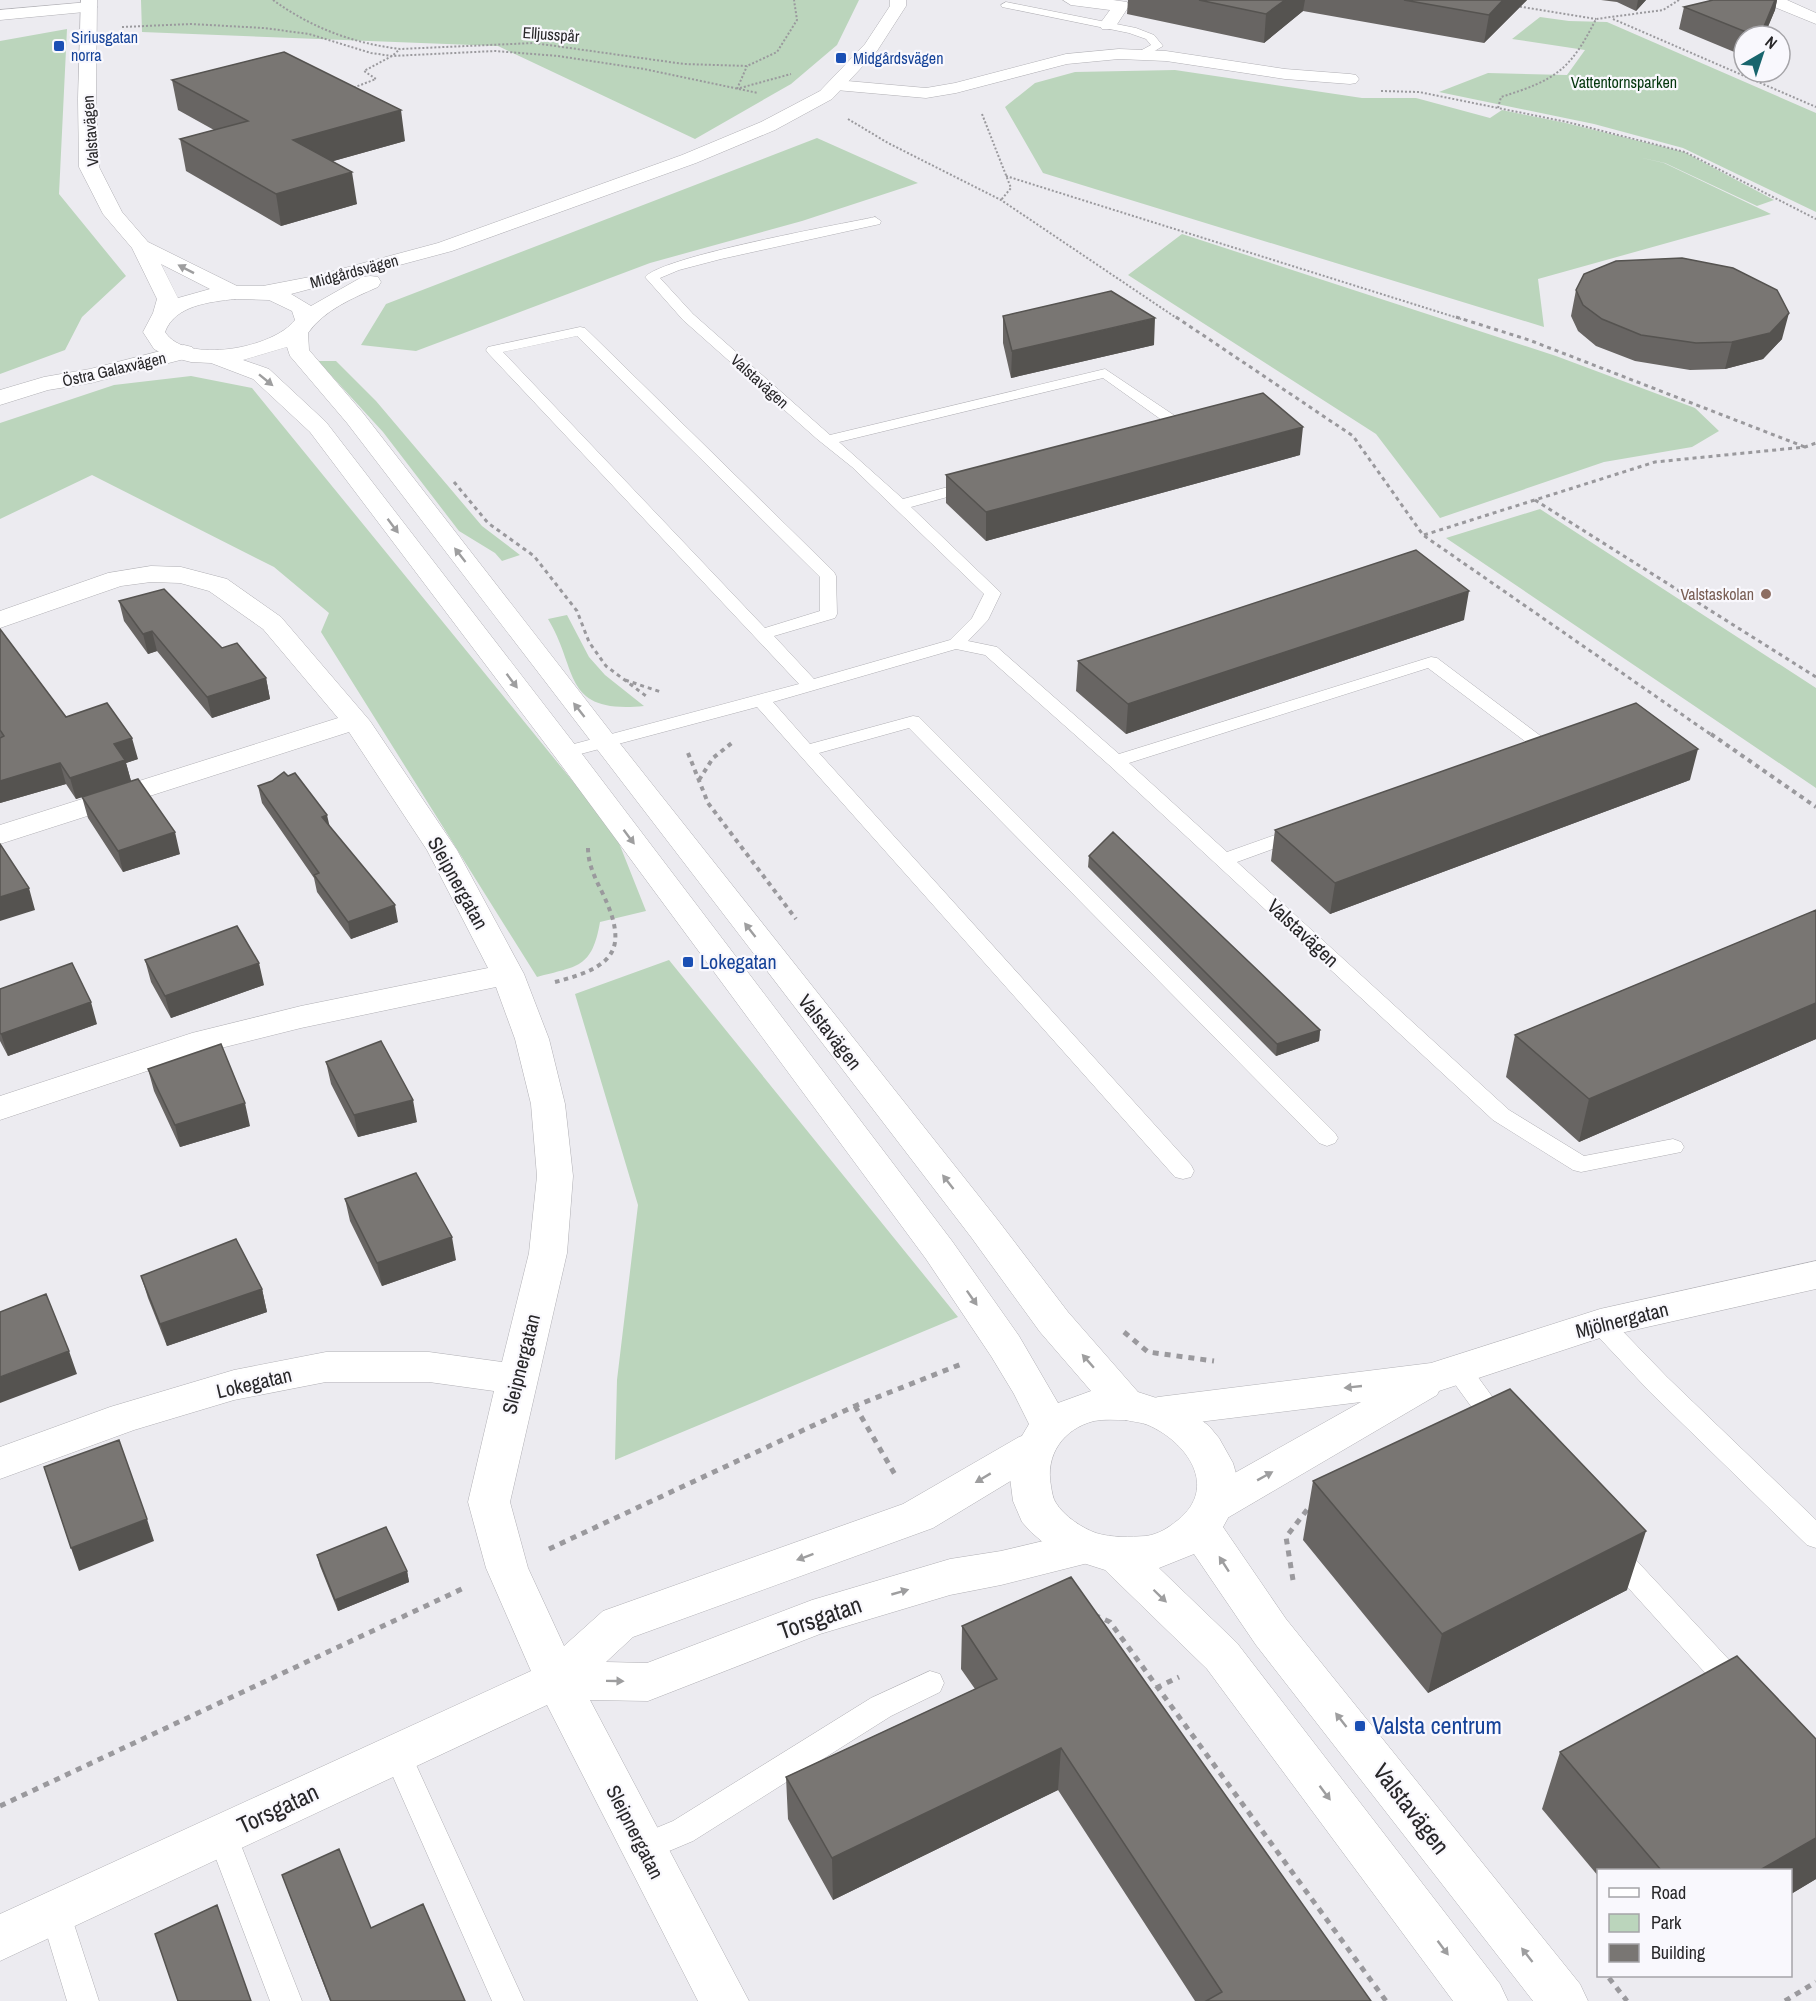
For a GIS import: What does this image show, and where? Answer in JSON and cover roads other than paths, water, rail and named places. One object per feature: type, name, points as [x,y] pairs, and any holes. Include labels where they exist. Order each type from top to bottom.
[{"type":"street","name":"Midgårdsvägen","points":[[262,292],[317,282],[445,247],[718,147],[768,126],[826,95],[871,48],[897,6],[898,0]]},
{"type":"street","points":[[1050,14],[1070,0],[1121,6],[1108,25]]},
{"type":"street","points":[[1773,0],[1816,19]]},
{"type":"street","points":[[0,15],[89,3]]},
{"type":"street","name":"Valstavägen","points":[[89,3],[87,99],[89,167],[113,214],[141,246],[168,299],[159,323]]},
{"type":"street","points":[[836,85],[926,93],[956,88],[1077,57],[1142,54],[1214,62],[1285,74],[1350,79]]},
{"type":"street","name":"Valstavägen","points":[[141,246],[232,292]]},
{"type":"street","name":"Midgårdsvägen","points":[[302,327],[342,295],[445,247]]},
{"type":"street","name":"Valstavägen","points":[[159,323],[182,304],[201,297],[232,292],[262,292],[287,298],[302,308],[298,351],[355,418],[604,742],[984,1228],[1054,1322],[1142,1408],[1185,1427],[1205,1448],[1217,1478],[1207,1516],[1271,1632],[1563,2001]]},
{"type":"street","points":[[159,323],[163,344],[184,352],[213,356],[246,353],[266,348],[302,327]]},
{"type":"street","name":"Östra Galaxvägen","points":[[44,384],[159,323]]},
{"type":"street","name":"Östra Galaxvägen","points":[[0,398],[44,384],[91,376],[184,352]]},
{"type":"street","points":[[213,356],[261,375],[318,427],[566,752],[939,1250],[1031,1388],[1042,1437]]},
{"type":"street","name":"Sleipnergatan","points":[[0,620],[60,597],[117,579],[151,574],[181,575],[218,585],[272,623],[356,721],[442,850],[512,983],[532,1039],[548,1104],[555,1176],[548,1253],[489,1502],[507,1568],[557,1680],[724,2001]]},
{"type":"street","points":[[0,835],[356,721]]},
{"type":"street","points":[[0,1108],[192,1044],[301,1017],[512,983]]},
{"type":"street","name":"Mjölnergatan","points":[[1207,1516],[1324,1443],[1445,1374],[1600,1323],[1816,1275]]},
{"type":"street","name":"Lokegatan","points":[[0,1462],[124,1418],[234,1385],[326,1367],[429,1367],[519,1379]]},
{"type":"street","name":"Mjölnergatan","points":[[1142,1408],[1445,1374]]},
{"type":"street","points":[[1142,1408],[1094,1406],[1074,1412],[1042,1437],[1027,1473],[1036,1509],[1057,1531],[1101,1551],[1221,1656],[1483,2001]]},
{"type":"street","name":"Torsgatan","points":[[0,1938],[557,1680],[618,1624],[918,1516],[1042,1437]]},
{"type":"street","points":[[1101,1551],[1152,1553],[1175,1545],[1207,1516]]},
{"type":"street","name":"Torsgatan","points":[[557,1680],[648,1682],[812,1618],[950,1577],[1101,1551]]},
{"type":"lane","points":[[1006,5],[1108,25],[1150,37],[1157,46],[1142,54]]},
{"type":"lane","name":"Valstavägen","points":[[875,221],[719,255],[674,267],[652,277],[688,317],[857,464],[993,593],[980,620],[956,644]]},
{"type":"lane","points":[[763,634],[829,614],[828,576],[580,331],[493,350],[811,686]]},
{"type":"lane","points":[[827,440],[1106,373],[1185,429],[1162,435]]},
{"type":"lane","points":[[899,505],[990,480]]},
{"type":"lane","name":"Valstavägen","points":[[566,752],[956,644],[991,651],[1116,761],[1501,1115],[1581,1164],[1673,1147]]},
{"type":"lane","points":[[1116,761],[1431,662],[1544,747],[1511,758]]},
{"type":"lane","points":[[760,700],[1183,1171]]},
{"type":"lane","points":[[806,751],[913,721],[1327,1138]]},
{"type":"lane","points":[[1223,860],[1311,828]]},
{"type":"lane","points":[[1600,1323],[1658,1384],[1816,1537]]},
{"type":"lane","points":[[1445,1374],[1513,1444]]},
{"type":"lane","points":[[1599,1537],[1754,1706]]},
{"type":"lane","points":[[643,1848],[683,1831],[881,1707],[930,1683]]},
{"type":"lane","points":[[397,1754],[508,2001]]},
{"type":"lane","points":[[222,1835],[286,2001]]},
{"type":"lane","points":[[55,1912],[83,2001]]},
{"type":"place","name":"Siriusgatan norra","points":[[59,46]]},
{"type":"place","name":"Midgårdsvägen","points":[[841,58]]},
{"type":"place","name":"Valstaskolan","points":[[1766,594]]},
{"type":"place","name":"Lokegatan","points":[[688,962]]},
{"type":"place","name":"Valsta centrum","points":[[1360,1726]]},
{"type":"park label","name":"Vattentornsparken","points":[[1624,82]]}]
